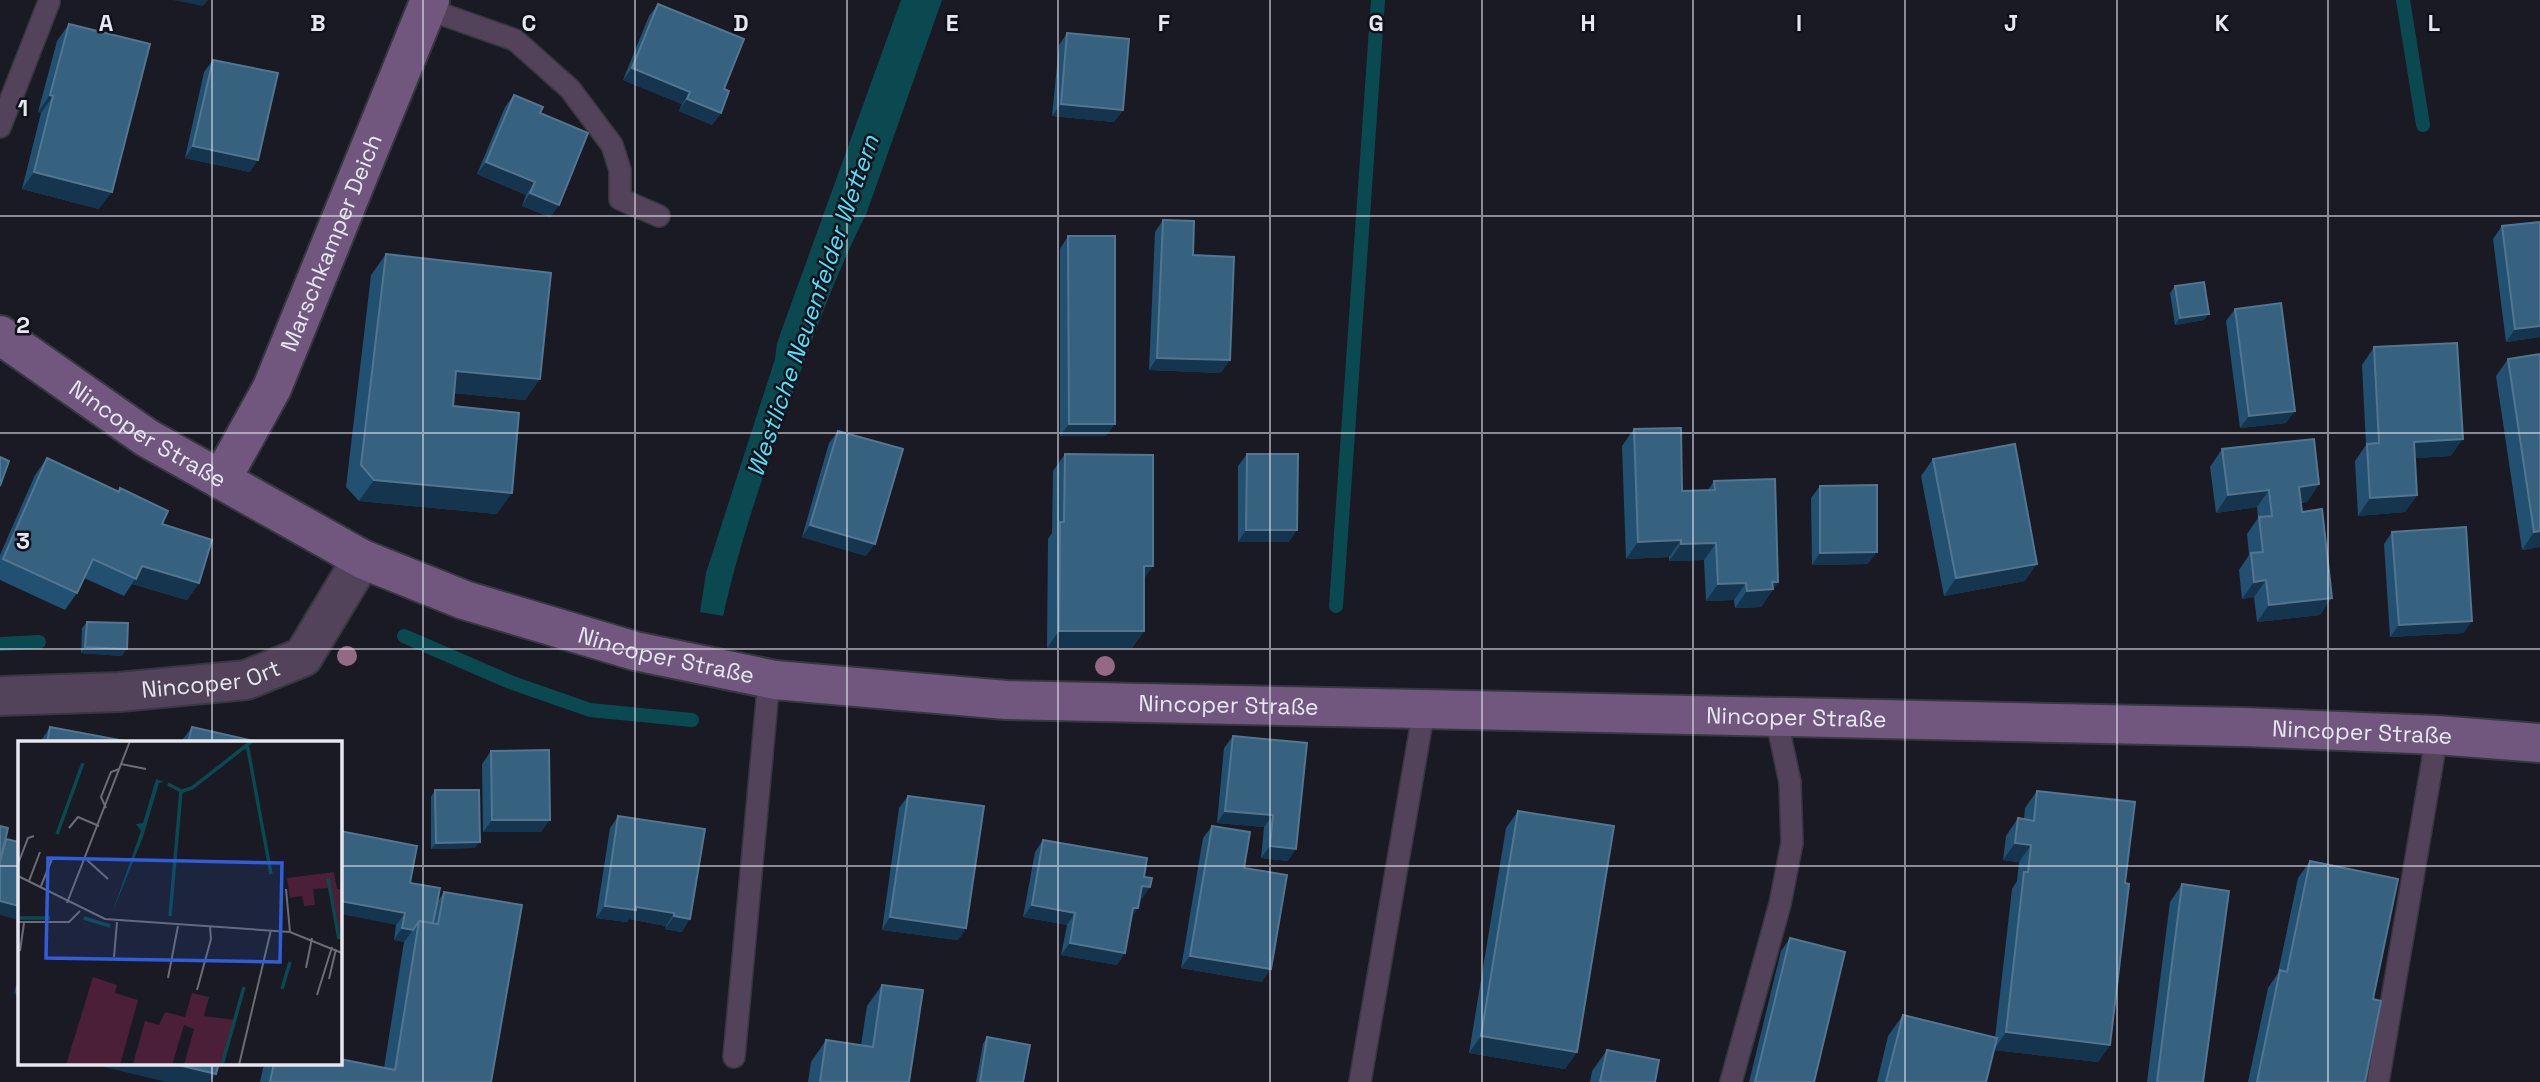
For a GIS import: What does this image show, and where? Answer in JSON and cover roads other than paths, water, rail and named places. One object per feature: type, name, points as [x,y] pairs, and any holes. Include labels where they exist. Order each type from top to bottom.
[{"type":"main road","name":"Marschkamper Deich","points":[[221,480],[272,388],[428,4]]},
{"type":"main road","name":"Nincoper Straße","points":[[0,335],[147,438],[362,559],[464,600],[622,648],[769,679],[1006,700],[2243,727],[2437,735],[2540,743]]},
{"type":"street","name":"Nincoper Ort","points":[[0,696],[119,692],[246,680],[303,657],[362,559]]},
{"type":"lane","points":[[0,127],[49,2]]},
{"type":"lane","points":[[428,4],[514,40],[570,89],[612,145],[620,170],[620,199],[659,216]]},
{"type":"lane","points":[[734,1057],[769,679]]},
{"type":"lane","points":[[1360,1082],[1424,709]]},
{"type":"lane","points":[[1731,1082],[1780,904],[1792,843],[1790,782],[1776,717]]},
{"type":"lane","points":[[2378,1082],[2437,735]]},
{"type":"water","points":[[901,0],[942,0],[867,212],[824,308],[779,432],[744,536],[723,616],[700,612],[706,573],[775,359],[777,343]]},
{"type":"waterway","points":[[1336,606],[1378,0]]},
{"type":"waterway","points":[[2403,0],[2423,125]]},
{"type":"waterway","name":"Westliche Neuenfelder Wettern","points":[[404,636],[510,682],[590,710],[692,720]]},
{"type":"waterway","points":[[0,644],[39,642]]}]
